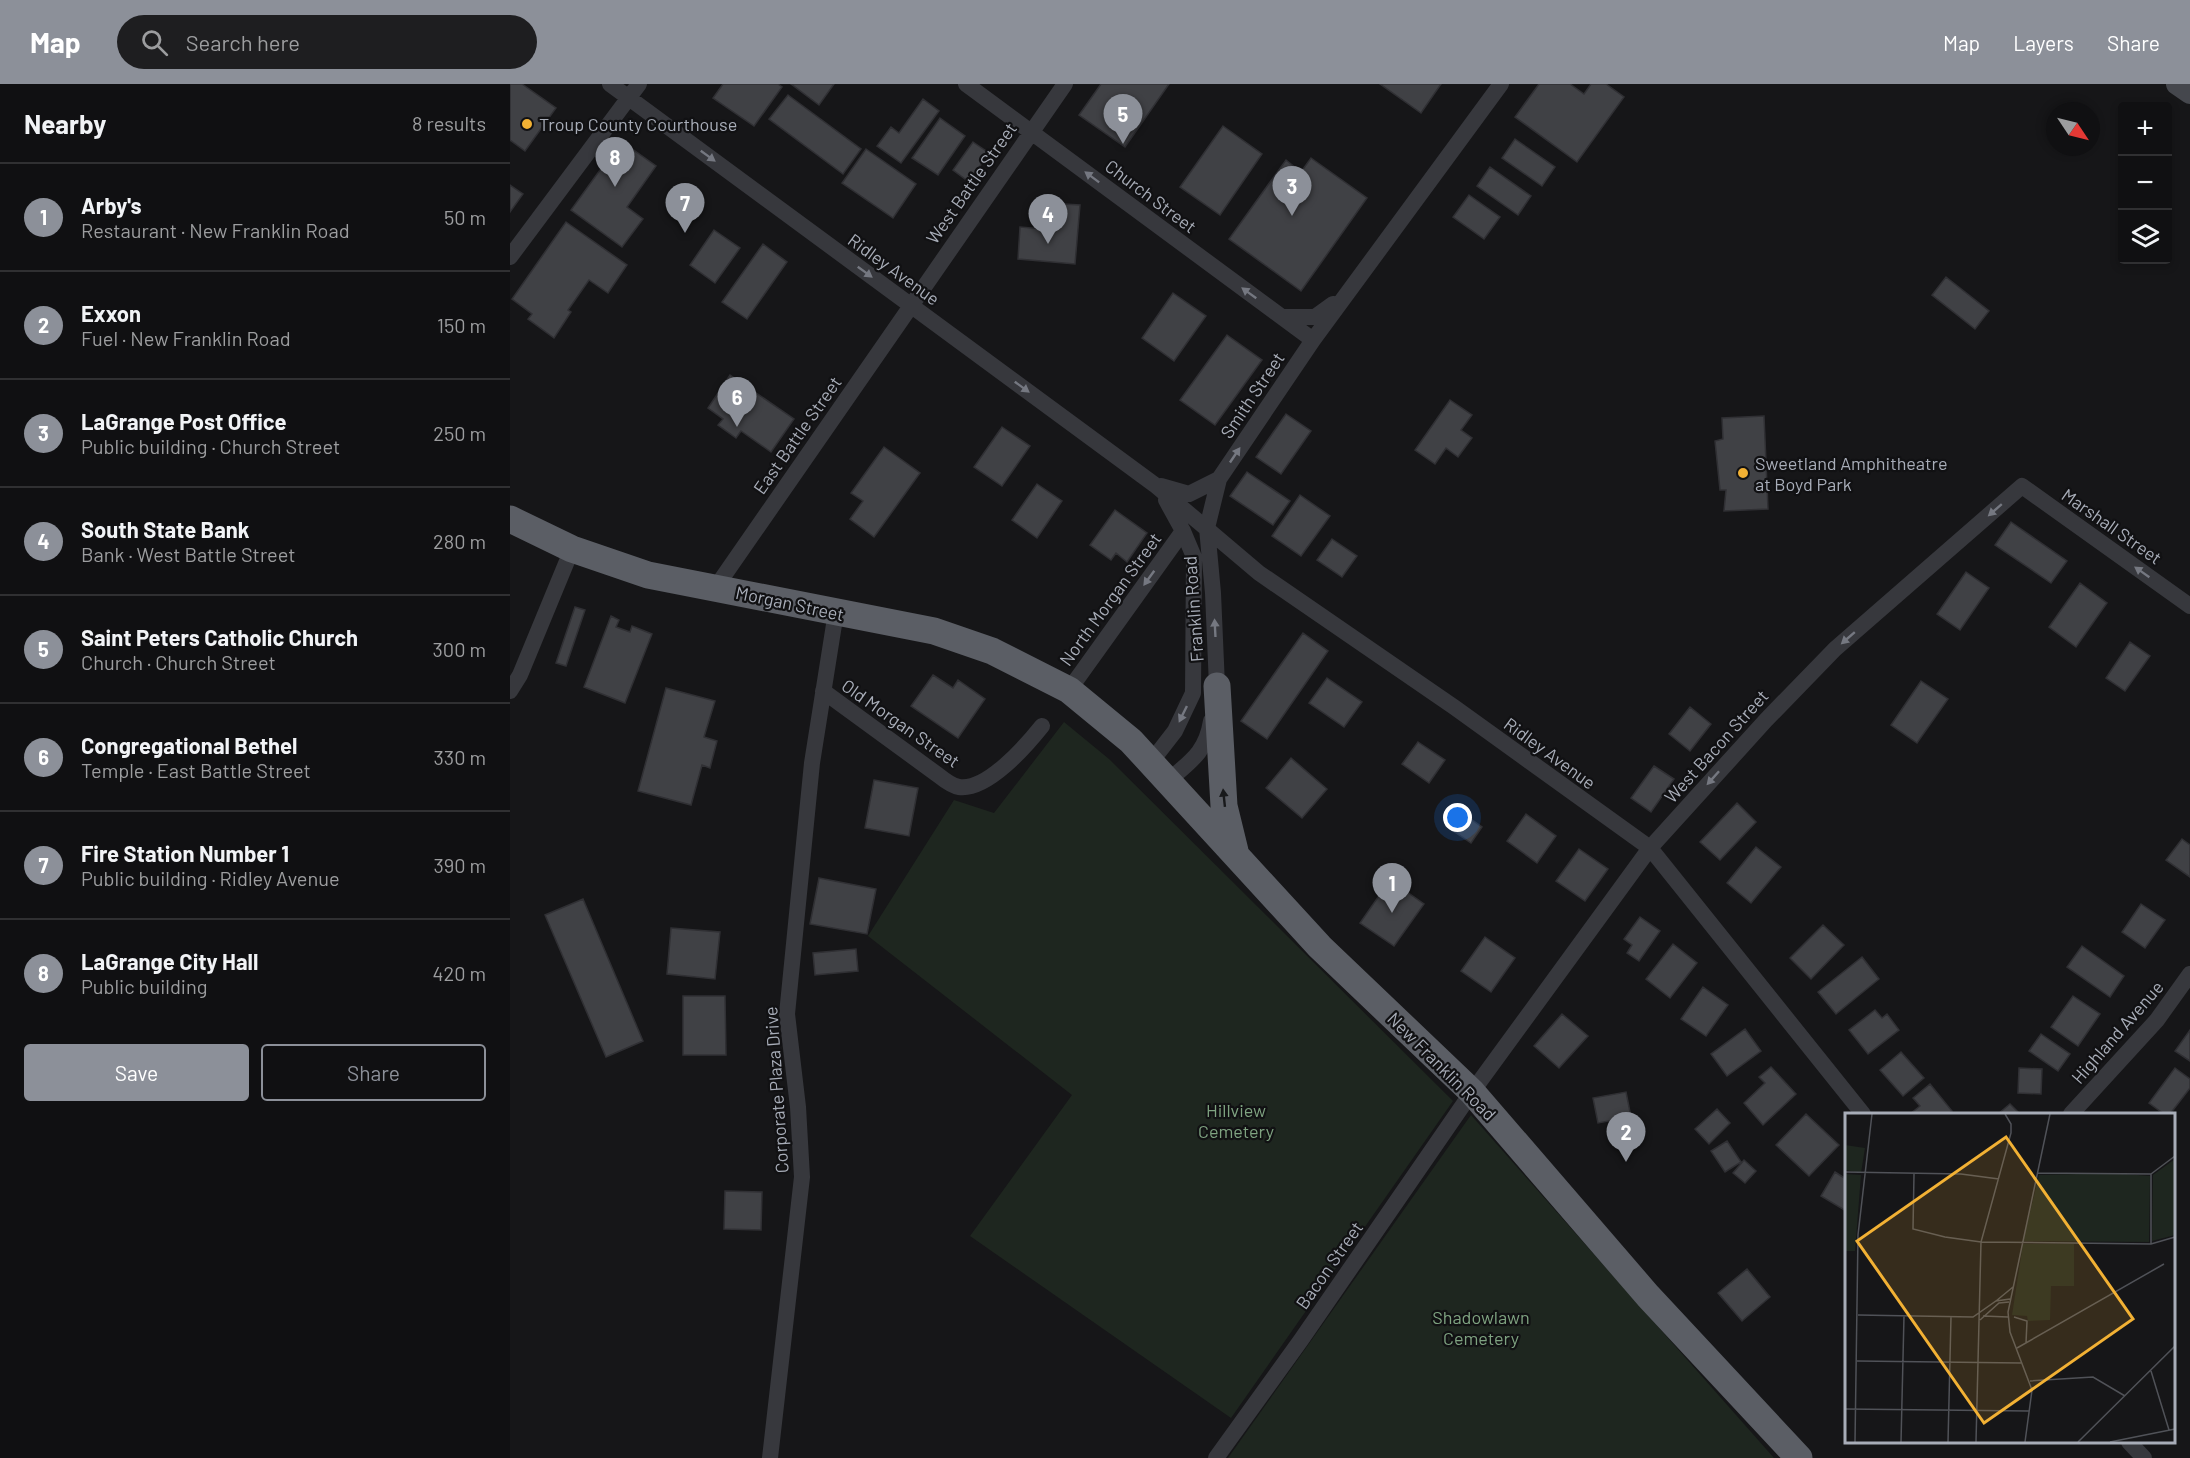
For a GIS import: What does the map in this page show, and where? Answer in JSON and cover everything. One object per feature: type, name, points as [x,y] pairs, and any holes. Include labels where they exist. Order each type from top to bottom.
[{"type":"highway","name":"Morgan Street","points":[[510,519],[572,549],[648,575],[933,631],[963,640],[1018,663],[1069,690]]},
{"type":"highway","points":[[1217,686],[1224,806],[1236,855]]},
{"type":"highway","name":"New Franklin Road","points":[[1069,690],[1123,734],[1160,771],[1320,946],[1472,1092],[1648,1296],[1799,1458]]},
{"type":"main road","points":[[2177,84],[2190,93]]},
{"type":"street","name":"Ridley Avenue","points":[[610,84],[634,91],[910,305],[1155,484],[1259,573],[1454,707],[1650,848],[1862,1113]]},
{"type":"street","name":"Church Street","points":[[966,84],[1313,340]]},
{"type":"street","name":"West Battle Street","points":[[910,305],[1065,84]]},
{"type":"street","name":"Smith Street","points":[[1207,528],[1219,479],[1313,340],[1502,84]]},
{"type":"street","points":[[510,257],[634,91]]},
{"type":"street","name":"Smith Street","points":[[1282,317],[1315,317],[1348,292]]},
{"type":"street","name":"East Battle Street","points":[[716,587],[910,305]]},
{"type":"street","name":"Ridley Avenue","points":[[1155,484],[1189,494],[1219,479]]},
{"type":"street","name":"Ridley Avenue","points":[[1155,484],[1184,531]]},
{"type":"street","name":"West Bacon Street","points":[[1472,1092],[1650,848],[1766,720],[1835,649],[2022,486],[2040,500]]},
{"type":"street","name":"Marshall Street","points":[[2040,500],[2190,606]]},
{"type":"street","name":"Franklin Road","points":[[1160,771],[1198,755],[1209,737],[1217,686],[1213,593],[1207,528]]},
{"type":"street","name":"Franklin Road","points":[[1160,771],[1193,693],[1194,557],[1184,531]]},
{"type":"street","name":"North Morgan Street","points":[[1069,690],[1184,531]]},
{"type":"street","points":[[510,691],[520,675],[572,549]]},
{"type":"street","name":"Corporate Plaza Drive","points":[[771,1458],[802,1178],[798,1107],[787,1014],[812,763],[836,612]]},
{"type":"street","name":"Old Morgan Street","points":[[823,691],[938,775],[958,787],[978,783],[992,775],[1013,759],[1042,726]]},
{"type":"street","name":"Highland Avenue","points":[[2072,1113],[2157,1020],[2190,974]]},
{"type":"street","name":"Bacon Street","points":[[1216,1458],[1301,1340],[1472,1092]]},
{"type":"street","points":[[2129,1443],[2144,1458]]},
{"type":"green space","name":"Hillview Cemetery","points":[[1064,722],[1109,759],[1453,1101],[1231,1418],[970,1236],[1072,1095],[868,936],[954,800],[994,813]]},
{"type":"green space","name":"Shadowlawn Cemetery","points":[[1471,1115],[1774,1458],[1228,1458]]},
{"type":"building","name":"Troup County Courthouse","points":[[510,84],[522,84],[556,108],[525,151],[510,140]]},
{"type":"building","points":[[723,84],[778,84],[782,87],[754,126],[713,98]]},
{"type":"building","points":[[791,84],[834,84],[819,105]]},
{"type":"building","points":[[1101,84],[1169,84],[1125,147],[1079,115]]},
{"type":"building","points":[[1380,84],[1441,84],[1421,113]]},
{"type":"building","points":[[1539,84],[1570,84],[1584,94],[1591,84],[1606,84],[1624,97],[1577,162],[1515,117]]},
{"type":"building","points":[[788,95],[861,149],[843,174],[769,119]]},
{"type":"building","points":[[923,99],[939,111],[901,163],[877,146],[891,127],[899,133]]},
{"type":"building","points":[[940,118],[965,136],[938,175],[912,158]]},
{"type":"building","points":[[1223,126],[1262,154],[1220,215],[1180,187]]},
{"type":"building","points":[[1515,139],[1555,167],[1542,186],[1502,158]]},
{"type":"building","points":[[621,141],[656,166],[627,207],[643,219],[622,247],[571,210]]},
{"type":"building","points":[[973,142],[989,153],[969,182],[953,170]]},
{"type":"building","points":[[866,149],[916,184],[893,218],[842,183]]},
{"type":"building","points":[[1311,158],[1367,198],[1301,291],[1229,239],[1286,160],[1301,172]]},
{"type":"building","points":[[1490,167],[1531,196],[1518,215],[1477,186]]},
{"type":"building","points":[[510,185],[523,194],[510,212]]},
{"type":"building","points":[[1469,195],[1500,217],[1484,239],[1453,217]]},
{"type":"building","points":[[1046,203],[1080,205],[1075,264],[1018,259],[1020,227],[1044,229]]},
{"type":"building","points":[[566,222],[627,265],[608,293],[589,280],[568,310],[571,312],[554,338],[528,319],[532,314],[512,299]]},
{"type":"building","points":[[714,230],[740,248],[715,283],[690,265]]},
{"type":"building","points":[[763,244],[787,262],[747,319],[722,302]]},
{"type":"building","points":[[1946,277],[1989,311],[1975,329],[1932,295]]},
{"type":"building","points":[[1173,293],[1206,316],[1174,361],[1142,338]]},
{"type":"building","points":[[1227,335],[1262,360],[1215,425],[1180,400]]},
{"type":"building","points":[[730,375],[794,419],[771,452],[741,431],[736,438],[718,425],[723,419],[708,408]]},
{"type":"building","points":[[1450,400],[1472,415],[1461,430],[1472,438],[1458,457],[1446,448],[1435,464],[1415,450]]},
{"type":"building","points":[[1286,414],[1311,431],[1281,474],[1256,457]]},
{"type":"building","name":"Sweetland Amphitheatre at Boyd Park","points":[[1764,416],[1768,509],[1724,511],[1726,490],[1720,490],[1715,441],[1723,439],[1722,418]]},
{"type":"building","points":[[1002,427],[1030,446],[1002,486],[974,467]]},
{"type":"building","points":[[884,447],[920,473],[874,537],[850,519],[863,501],[851,493]]},
{"type":"building","points":[[1247,472],[1290,501],[1273,525],[1230,496]]},
{"type":"building","points":[[1037,484],[1062,501],[1037,538],[1012,520]]},
{"type":"building","points":[[1300,495],[1330,516],[1301,556],[1272,536]]},
{"type":"building","points":[[1115,510],[1147,533],[1127,562],[1116,553],[1111,560],[1090,545]]},
{"type":"building","points":[[2011,522],[2067,561],[2051,583],[1995,545]]},
{"type":"building","points":[[1332,539],[1357,556],[1342,577],[1317,560]]},
{"type":"building","points":[[1966,572],[1989,588],[1960,630],[1937,614]]},
{"type":"building","points":[[2080,583],[2107,603],[2076,647],[2049,627]]},
{"type":"building","points":[[575,607],[585,610],[566,666],[556,663]]},
{"type":"building","points":[[611,616],[619,620],[616,627],[630,632],[632,626],[652,634],[625,703],[584,687]]},
{"type":"building","points":[[1303,633],[1328,651],[1267,739],[1241,721]]},
{"type":"building","points":[[2130,642],[2150,656],[2125,691],[2106,678]]},
{"type":"building","points":[[933,675],[953,688],[958,680],[985,699],[958,738],[911,706]]},
{"type":"building","points":[[1327,678],[1362,702],[1344,727],[1309,703]]},
{"type":"building","points":[[1921,681],[1948,699],[1917,743],[1891,725]]},
{"type":"building","points":[[666,688],[715,701],[704,737],[717,741],[710,768],[702,765],[691,805],[638,791]]},
{"type":"building","points":[[1690,707],[1711,724],[1690,751],[1669,734]]},
{"type":"building","points":[[1418,742],[1445,760],[1429,783],[1402,764]]},
{"type":"building","points":[[1291,758],[1327,789],[1302,818],[1266,788]]},
{"type":"building","points":[[1654,766],[1674,779],[1651,812],[1631,798]]},
{"type":"building","points":[[874,780],[918,788],[909,836],[865,828]]},
{"type":"building","points":[[1737,803],[1756,822],[1720,860],[1700,842]]},
{"type":"building","points":[[1458,810],[1482,827],[1471,843],[1446,826]]},
{"type":"building","points":[[1526,814],[1556,836],[1537,863],[1507,841]]},
{"type":"building","points":[[2182,839],[2190,845],[2190,877],[2166,860]]},
{"type":"building","points":[[1756,847],[1781,867],[1751,903],[1727,883]]},
{"type":"building","points":[[1579,849],[1608,869],[1585,901],[1556,881]]},
{"type":"building","points":[[819,878],[876,889],[867,934],[810,924]]},
{"type":"building","points":[[1390,880],[1424,904],[1394,946],[1360,923]]},
{"type":"building","points":[[583,899],[643,1041],[606,1057],[545,915]]},
{"type":"building","points":[[2141,904],[2165,920],[2145,948],[2122,932]]},
{"type":"building","points":[[1640,917],[1660,931],[1639,961],[1627,953],[1632,945],[1624,939]]},
{"type":"building","points":[[1823,925],[1844,945],[1811,979],[1790,958]]},
{"type":"building","points":[[671,928],[720,932],[715,979],[667,974]]},
{"type":"building","points":[[1485,937],[1515,958],[1491,992],[1461,971]]},
{"type":"building","points":[[1673,944],[1697,963],[1670,998],[1646,979]]},
{"type":"building","points":[[2082,946],[2124,976],[2110,997],[2067,967]]},
{"type":"building","points":[[856,949],[858,971],[815,975],[813,953]]},
{"type":"building","points":[[1862,957],[1879,979],[1836,1014],[1818,992]]},
{"type":"building","points":[[1703,987],[1728,1005],[1706,1036],[1681,1019]]},
{"type":"building","points":[[683,996],[725,996],[726,1055],[683,1055]]},
{"type":"building","points":[[2073,996],[2100,1014],[2078,1046],[2051,1027]]},
{"type":"building","points":[[1875,1010],[1882,1018],[1887,1014],[1899,1030],[1868,1054],[1849,1030]]},
{"type":"building","points":[[1562,1014],[1588,1036],[1559,1068],[1534,1046]]},
{"type":"building","points":[[1745,1029],[1761,1051],[1727,1076],[1711,1054]]},
{"type":"building","points":[[2190,1030],[2190,1061],[2175,1051]]},
{"type":"building","points":[[2041,1034],[2070,1054],[2058,1071],[2029,1051]]},
{"type":"building","points":[[1901,1052],[1924,1078],[1903,1096],[1880,1070]]},
{"type":"building","points":[[1771,1067],[1796,1094],[1763,1125],[1744,1103],[1765,1083],[1759,1077]]},
{"type":"building","points":[[2019,1068],[2042,1069],[2041,1094],[2018,1093]]},
{"type":"building","points":[[2175,1068],[2190,1079],[2190,1088],[2171,1113],[2163,1113],[2149,1103]]},
{"type":"building","points":[[1930,1084],[1952,1111],[1949,1113],[1911,1113],[1920,1106],[1913,1098]]},
{"type":"building","points":[[1626,1092],[1631,1117],[1598,1123],[1593,1098]]},
{"type":"building","points":[[2010,1104],[2019,1113],[1999,1113]]},
{"type":"building","points":[[1717,1109],[1730,1123],[1709,1144],[1695,1129]]},
{"type":"building","points":[[1806,1114],[1839,1145],[1809,1176],[1776,1145]]},
{"type":"building","points":[[1727,1141],[1741,1162],[1725,1172],[1711,1151]]},
{"type":"building","points":[[1744,1160],[1756,1171],[1745,1183],[1733,1173]]},
{"type":"building","points":[[1835,1172],[1845,1178],[1845,1210],[1821,1196]]},
{"type":"building","points":[[725,1191],[762,1192],[761,1230],[724,1229]]},
{"type":"building","points":[[1747,1269],[1770,1297],[1742,1321],[1718,1293]]},
{"type":"place","name":"Troup County Courthouse","points":[[527,124]]},
{"type":"place","name":"Saint Peters Catholic Church","points":[[1123,144]]},
{"type":"place","name":"LaGrange City Hall","points":[[615,187]]},
{"type":"place","name":"LaGrange Post Office","points":[[1292,216]]},
{"type":"place","name":"Fire Station Number 1","points":[[685,233]]},
{"type":"place","name":"South State Bank","points":[[1048,244]]},
{"type":"place","name":"Congregational Bethel","points":[[737,427]]},
{"type":"place","name":"Sweetland Amphitheatre at Boyd Park","points":[[1743,473]]},
{"type":"place","name":"Arby's","points":[[1392,913]]},
{"type":"place","name":"Exxon","points":[[1626,1162]]}]
